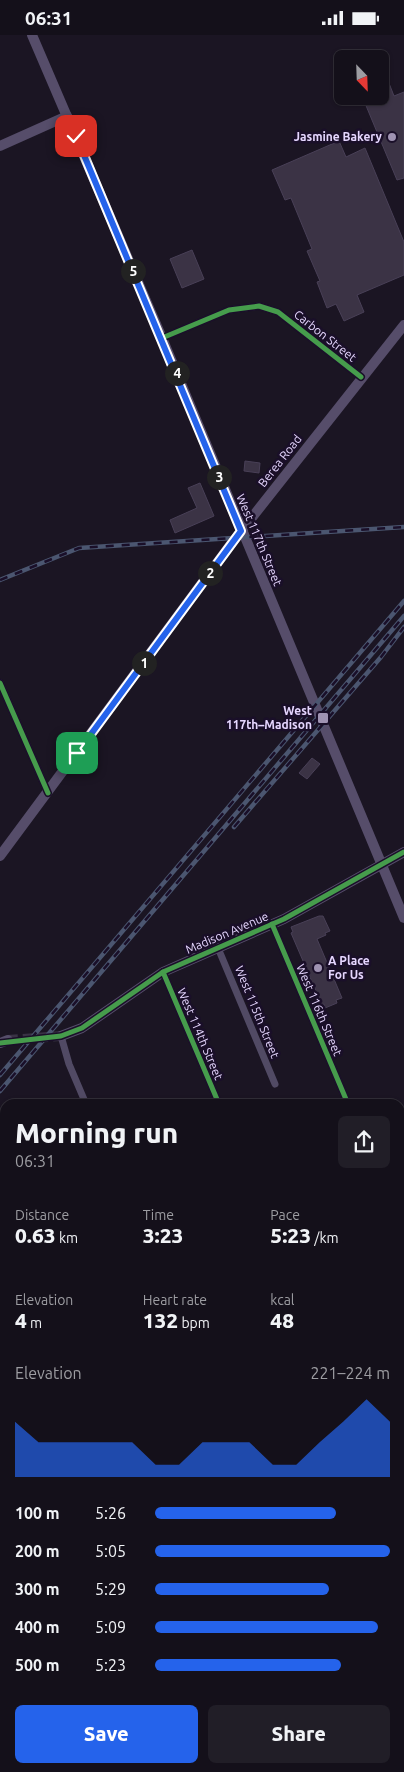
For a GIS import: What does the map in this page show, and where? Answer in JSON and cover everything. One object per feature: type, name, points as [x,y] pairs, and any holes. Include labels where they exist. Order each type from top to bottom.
[{"type":"main road","name":"West 117th Street","points":[[32,35],[162,338],[404,918]]},
{"type":"main road","points":[[0,146],[67,116]]},
{"type":"main road","name":"Berea Road","points":[[0,856],[241,531],[404,325]]},
{"type":"main road","name":"Madison Avenue","points":[[61,1036],[82,1028],[164,972],[295,913],[404,852]]},
{"type":"street","name":"Carbon Street","points":[[162,338],[229,310],[259,306],[278,312],[362,377]]},
{"type":"street","points":[[0,683],[48,793]]},
{"type":"street","name":"West 116th Street","points":[[272,924],[346,1099]]},
{"type":"street","name":"West 115th Street","points":[[218,948],[275,1084]]},
{"type":"street","name":"West 114th Street","points":[[164,972],[217,1099]]},
{"type":"street","points":[[61,1036],[84,1099]]},
{"type":"building","name":"Jasmine Bakery","points":[[389,83],[394,96],[404,92],[404,178],[397,180],[366,105],[389,105]]},
{"type":"building","points":[[339,141],[346,157],[365,148],[404,242],[404,275],[357,295],[364,312],[344,321],[336,304],[327,308],[317,282],[320,281],[307,251],[312,249],[291,198],[285,200],[272,170]]},
{"type":"building","points":[[192,250],[204,279],[182,288],[170,259]]},
{"type":"building","points":[[245,461],[260,463],[259,473],[244,471]]},
{"type":"building","points":[[200,483],[214,516],[175,533],[170,520],[197,508],[188,488]]},
{"type":"building","points":[[312,758],[320,764],[307,779],[299,773]]},
{"type":"building","name":"A Place For Us","points":[[323,916],[330,931],[317,939],[342,998],[336,1000],[337,1003],[325,1008],[291,933],[293,932],[291,927]]},
{"type":"tunnel","points":[[8,1040],[61,1036]]},
{"type":"railway","points":[[0,580],[79,548],[404,527]]},
{"type":"railway","points":[[0,1075],[404,601]]},
{"type":"railway","points":[[0,1091],[404,616]]},
{"type":"railway","points":[[234,827],[381,657],[404,627]]},
{"type":"cycle path","points":[[162,338],[229,310],[259,306],[278,312],[361,377]]},
{"type":"cycle path","points":[[0,683],[48,793]]},
{"type":"cycle path","points":[[0,1043],[61,1036],[82,1028],[163,972],[284,919],[404,852]]},
{"type":"cycle path","points":[[272,924],[346,1099]]},
{"type":"cycle path","points":[[163,972],[217,1099]]},
{"type":"place","name":"Jasmine Bakery","points":[[392,137]]},
{"type":"place","name":"West 117th–Madison","points":[[323,718]]},
{"type":"place","name":"A Place For Us","points":[[318,968]]},
{"type":"route","points":[[76,136],[160,333],[241,531],[77,753]]}]
